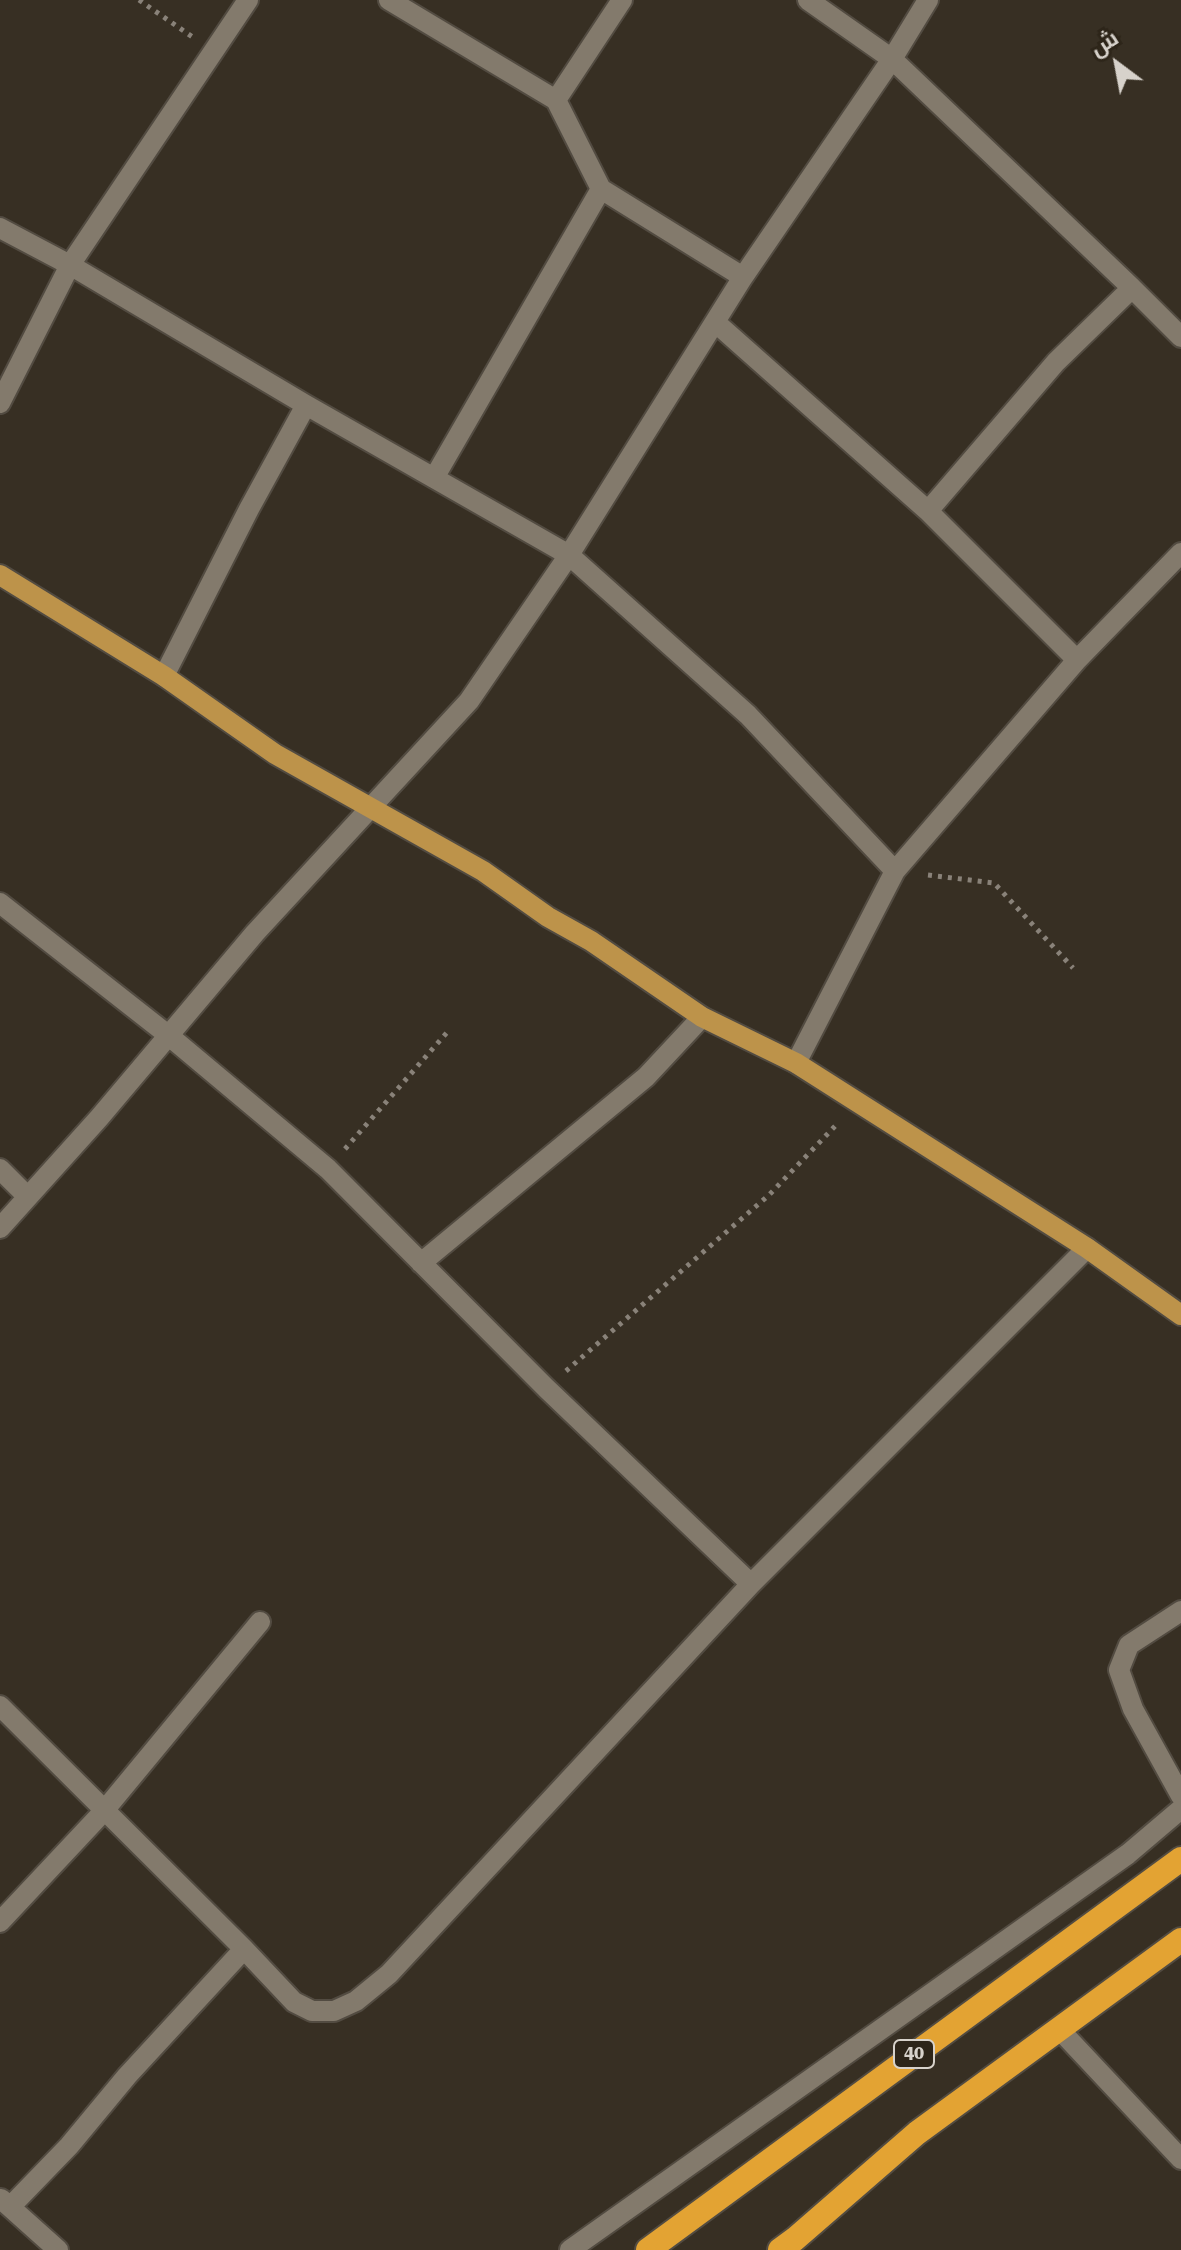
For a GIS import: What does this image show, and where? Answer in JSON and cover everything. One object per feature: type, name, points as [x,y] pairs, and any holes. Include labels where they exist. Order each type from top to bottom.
[{"type":"highway","name":"40","points":[[648,2250],[1181,1859]]},
{"type":"highway","points":[[780,2250],[917,2133],[1181,1940]]},
{"type":"main road","points":[[0,575],[164,676],[275,754],[483,871],[702,1017],[796,1063],[1087,1248],[1181,1315]]},
{"type":"street","points":[[0,403],[70,265],[248,0]]},
{"type":"street","points":[[389,0],[556,100],[601,189],[743,277]]},
{"type":"street","points":[[556,100],[622,0]]},
{"type":"street","points":[[808,0],[892,59],[1181,337]]},
{"type":"street","points":[[0,1228],[255,933],[469,701],[569,555],[743,277],[892,59],[928,0]]},
{"type":"street","points":[[434,478],[601,189]]},
{"type":"street","points":[[0,228],[70,265],[306,405],[569,555],[748,715],[895,871]]},
{"type":"street","points":[[928,511],[1056,362],[1132,288]]},
{"type":"street","points":[[715,322],[928,511],[1077,660]]},
{"type":"street","points":[[164,676],[306,405]]},
{"type":"street","points":[[796,1063],[895,871],[1077,660],[1181,553]]},
{"type":"street","points":[[0,903],[168,1035],[328,1169],[546,1388],[751,1584]]},
{"type":"street","points":[[421,1263],[646,1077],[702,1017]]},
{"type":"street","points":[[0,1169],[28,1197]]},
{"type":"street","points":[[0,1706],[294,2002],[312,2011],[334,2011],[356,2001],[389,1974],[751,1584],[1087,1248]]},
{"type":"street","points":[[1181,1611],[1129,1645],[1119,1670],[1133,1709],[1181,1796]]},
{"type":"street","points":[[0,1922],[103,1812],[260,1622]]},
{"type":"street","points":[[570,2250],[1128,1854],[1181,1809]]},
{"type":"street","points":[[58,2250],[5,2202],[69,2146],[127,2076],[244,1949]]},
{"type":"street","points":[[1059,2029],[1181,2159]]},
{"type":"path","points":[[139,0],[214,52]]},
{"type":"path","points":[[895,871],[994,883],[1073,968]]},
{"type":"path","points":[[328,1169],[450,1029]]},
{"type":"path","points":[[546,1388],[769,1195],[857,1104]]}]
